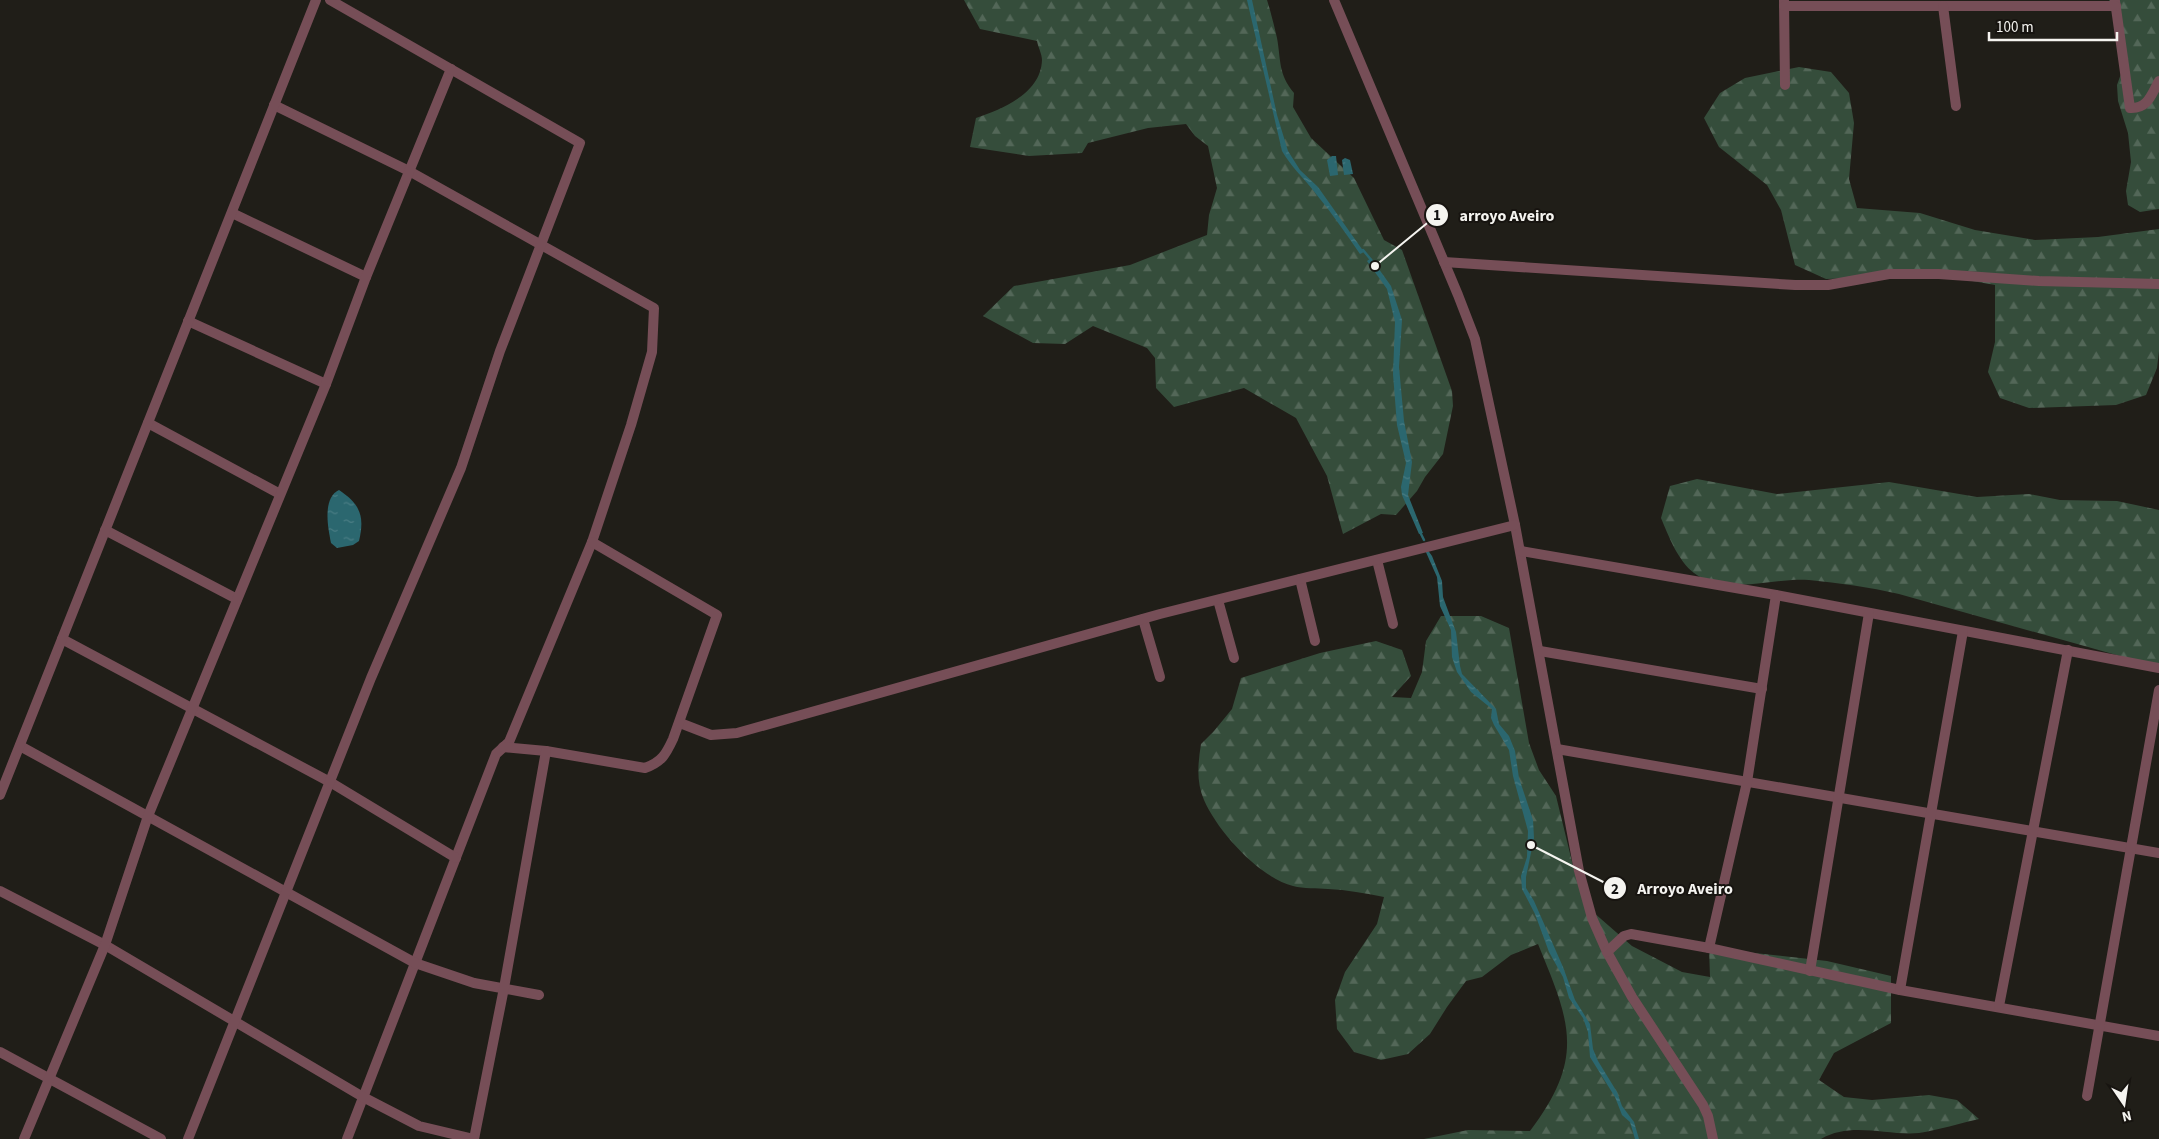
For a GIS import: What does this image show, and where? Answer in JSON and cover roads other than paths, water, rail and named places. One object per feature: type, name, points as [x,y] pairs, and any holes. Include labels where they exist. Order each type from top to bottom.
[{"type":"street","points":[[0,795],[316,0]]},
{"type":"street","points":[[188,1139],[371,678],[461,468],[500,351],[580,143],[330,0]]},
{"type":"street","points":[[1334,0],[1475,338],[1521,551],[1582,880],[1592,918],[1607,952],[1637,1005],[1703,1105],[1708,1116],[1713,1139]]},
{"type":"street","points":[[1785,85],[1784,3],[1944,6],[2115,3],[2130,108],[2139,108],[2147,103],[2159,81]]},
{"type":"street","points":[[1944,6],[1956,106]]},
{"type":"street","points":[[24,1139],[105,945],[148,816],[326,384],[408,171],[451,69]]},
{"type":"street","points":[[274,105],[408,171],[654,308],[652,352],[592,542],[509,742],[496,754],[347,1139]]},
{"type":"street","points":[[232,212],[366,277]]},
{"type":"street","points":[[1444,262],[1795,285],[1828,286],[1889,274],[1939,274],[2039,281],[2159,284]]},
{"type":"street","points":[[188,321],[326,384]]},
{"type":"street","points":[[148,423],[280,494]]},
{"type":"street","points":[[680,723],[711,735],[737,733],[1143,619],[1515,526]]},
{"type":"street","points":[[105,530],[238,599]]},
{"type":"street","points":[[502,747],[546,751],[645,768],[658,764],[668,751],[680,723],[717,615],[592,542]]},
{"type":"street","points":[[1521,551],[1869,613],[2159,668]]},
{"type":"street","points":[[1377,560],[1393,624]]},
{"type":"street","points":[[1300,579],[1315,641]]},
{"type":"street","points":[[1709,948],[1747,782],[1776,596]]},
{"type":"street","points":[[1218,600],[1234,658]]},
{"type":"street","points":[[1810,971],[1869,613]]},
{"type":"street","points":[[1143,619],[1160,677]]},
{"type":"street","points":[[1900,990],[1963,631]]},
{"type":"street","points":[[62,639],[330,782],[456,858]]},
{"type":"street","points":[[1999,1006],[2068,650]]},
{"type":"street","points":[[1540,651],[1762,688]]},
{"type":"street","points":[[2087,1096],[2159,690]]},
{"type":"street","points":[[20,746],[415,963],[474,983],[539,995]]},
{"type":"street","points":[[1557,749],[2159,854]]},
{"type":"street","points":[[0,891],[105,945],[363,1097],[419,1126],[474,1139],[504,988],[546,751]]},
{"type":"street","points":[[1607,952],[1624,936],[1631,934],[1709,948],[1900,990],[1999,1006],[2159,1036]]},
{"type":"street","points":[[0,1052],[161,1139]]},
{"type":"water","points":[[1247,0],[1252,0],[1277,115],[1288,151],[1300,170],[1318,187],[1364,252],[1360,254],[1328,209],[1282,151]]},
{"type":"water","points":[[1332,156],[1336,156],[1338,175],[1330,176],[1327,160]]},
{"type":"water","points":[[1345,158],[1350,160],[1353,174],[1344,175],[1342,160]]},
{"type":"water","points":[[1371,258],[1391,286],[1402,320],[1399,367],[1404,421],[1412,462],[1408,495],[1423,533],[1419,534],[1402,495],[1401,487],[1406,463],[1397,425],[1393,374],[1395,322],[1387,289],[1367,261]]},
{"type":"water","points":[[339,490],[352,500],[359,511],[361,532],[359,541],[353,545],[337,548],[331,543],[328,506],[334,494]]},
{"type":"water","points":[[1427,549],[1432,556],[1442,581],[1443,597],[1456,632],[1462,674],[1496,709],[1499,724],[1509,736],[1515,751],[1519,778],[1533,820],[1534,838],[1526,877],[1526,888],[1534,901],[1563,967],[1575,1000],[1590,1024],[1593,1049],[1598,1061],[1617,1092],[1622,1106],[1634,1122],[1639,1139],[1635,1139],[1630,1122],[1622,1115],[1615,1097],[1590,1057],[1588,1032],[1583,1018],[1569,998],[1563,977],[1549,952],[1535,914],[1522,889],[1521,876],[1527,857],[1528,831],[1513,776],[1509,750],[1491,718],[1492,709],[1471,692],[1457,672],[1452,657],[1451,630],[1440,606],[1437,577],[1425,550]]},
{"type":"waterway","points":[[1363,250],[1372,261]]},
{"type":"waterway","points":[[1420,532],[1424,540]]},
{"type":"place","name":"arroyo Aveiro","points":[[1375,266]]},
{"type":"place","name":"Arroyo Aveiro","points":[[1531,845]]}]
